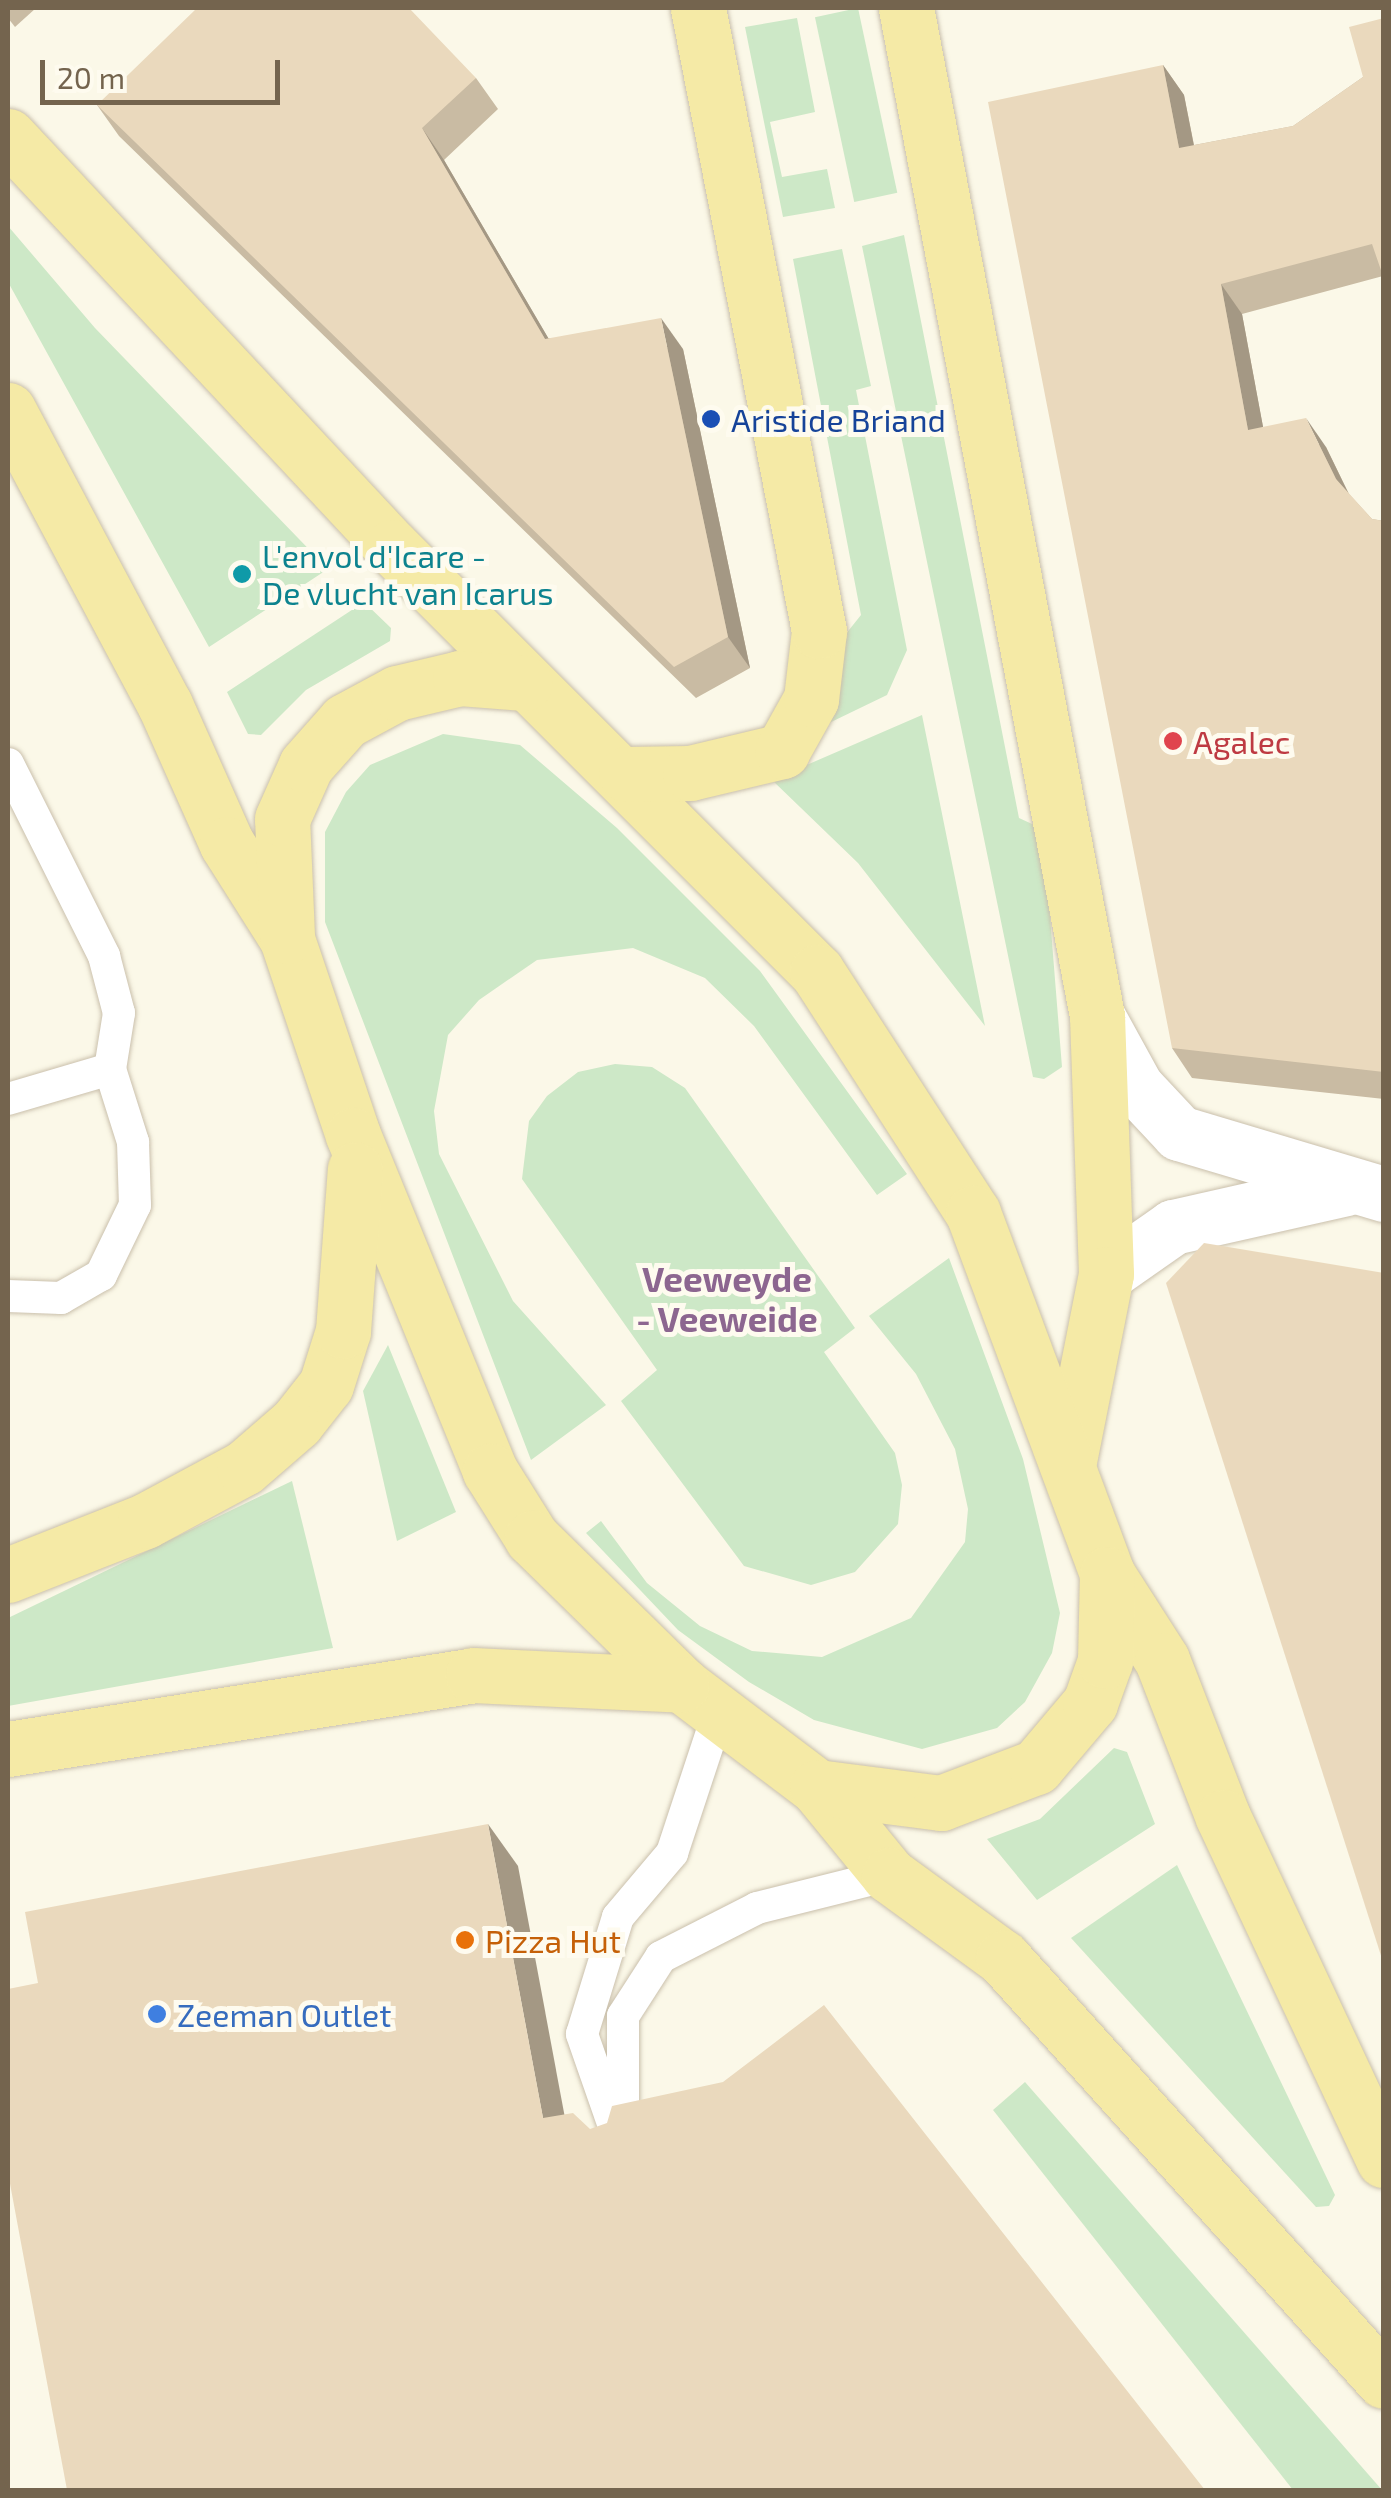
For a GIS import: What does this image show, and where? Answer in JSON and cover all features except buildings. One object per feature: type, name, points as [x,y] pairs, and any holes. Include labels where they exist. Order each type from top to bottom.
[{"type":"main road","points":[[626,774],[690,773],[782,750],[811,699],[820,631],[698,8]]},
{"type":"main road","points":[[906,8],[1097,1016],[1106,1274],[1069,1461]]},
{"type":"main road","points":[[8,136],[525,683],[626,774],[817,972],[952,1172],[1069,1461],[1107,1574],[1162,1660],[1223,1817],[1384,2160]]},
{"type":"main road","points":[[8,410],[106,588],[227,844],[287,939],[353,1135],[509,1503],[700,1699],[817,1787],[889,1875],[1003,1958],[1384,2381]]},
{"type":"main road","points":[[287,939],[282,819],[306,765],[345,721],[397,693],[460,678],[525,683]]},
{"type":"main road","points":[[8,1575],[144,1521],[244,1468],[326,1385],[354,1278],[353,1135]]},
{"type":"main road","points":[[817,1787],[941,1803],[1036,1767],[1090,1703],[1105,1661],[1107,1574]]},
{"type":"main road","points":[[8,1749],[472,1675],[700,1699]]},
{"type":"street","points":[[1097,1016],[1136,1087],[1179,1133],[1366,1190]]},
{"type":"street","points":[[1106,1274],[1173,1227],[1366,1190]]},
{"type":"lane","points":[[8,764],[104,956],[119,1012],[110,1069],[133,1142],[135,1205],[122,1246],[101,1276],[60,1298],[8,1296]]},
{"type":"lane","points":[[8,1099],[110,1069]]},
{"type":"lane","points":[[700,1699],[672,1854],[618,1917],[582,2034],[623,2152],[623,2016],[661,1956],[756,1908],[889,1875]]},
{"type":"green space","points":[[858,8],[897,193],[854,202],[815,17]]},
{"type":"green space","points":[[797,18],[815,112],[770,122],[782,177],[827,169],[835,208],[783,217],[745,27]]},
{"type":"green space","points":[[8,226],[95,328],[328,569],[209,647],[8,282]]},
{"type":"green space","points":[[904,235],[1019,818],[1043,829],[1062,1067],[1044,1079],[1033,1077],[862,246]]},
{"type":"green space","points":[[842,249],[871,386],[856,390],[907,650],[887,695],[827,724],[841,640],[861,615],[793,259]]},
{"type":"green space","points":[[364,602],[391,628],[390,641],[306,690],[261,735],[248,734],[227,692]]},
{"type":"green space","points":[[922,715],[985,1026],[858,863],[772,780]]},
{"type":"green space","points":[[443,734],[520,745],[617,828],[760,971],[907,1174],[877,1195],[754,1026],[705,978],[633,948],[537,960],[479,1000],[448,1035],[434,1111],[439,1154],[513,1301],[606,1405],[531,1460],[325,922],[325,832],[346,792],[370,765]]},
{"type":"green space","points":[[615,1064],[652,1067],[685,1088],[855,1328],[824,1352],[895,1453],[902,1485],[898,1524],[855,1572],[811,1585],[744,1566],[621,1401],[657,1370],[522,1179],[529,1121],[547,1096],[578,1072]]},
{"type":"green space","points":[[949,1258],[1023,1459],[1060,1613],[1052,1653],[1025,1702],[997,1728],[922,1749],[814,1720],[749,1682],[678,1630],[586,1533],[601,1521],[647,1583],[700,1626],[752,1651],[822,1657],[911,1618],[965,1542],[968,1509],[955,1449],[916,1374],[869,1316]]},
{"type":"green space","points":[[388,1345],[456,1512],[397,1541],[363,1391]]},
{"type":"green space","points":[[292,1481],[333,1648],[8,1706],[8,1618]]},
{"type":"green space","points":[[1114,1748],[1127,1752],[1155,1824],[1037,1900],[987,1839],[1040,1819]]},
{"type":"green space","points":[[1177,1865],[1335,2195],[1329,2206],[1316,2207],[1071,1938]]},
{"type":"green space","points":[[1025,2082],[1382,2490],[1293,2490],[993,2110]]},
{"type":"place","name":"Aristide Briand","points":[[711,419]]},
{"type":"place","name":"L'envol d'Icare - De vlucht van Icarus","points":[[242,574]]},
{"type":"place","name":"Agalec","points":[[1173,741]]},
{"type":"place","name":"Pizza Hut","points":[[465,1940]]},
{"type":"place","name":"Zeeman Outlet","points":[[157,2014]]},
{"type":"district","name":"Veeweyde - Veeweide","points":[[727,1298]]}]
